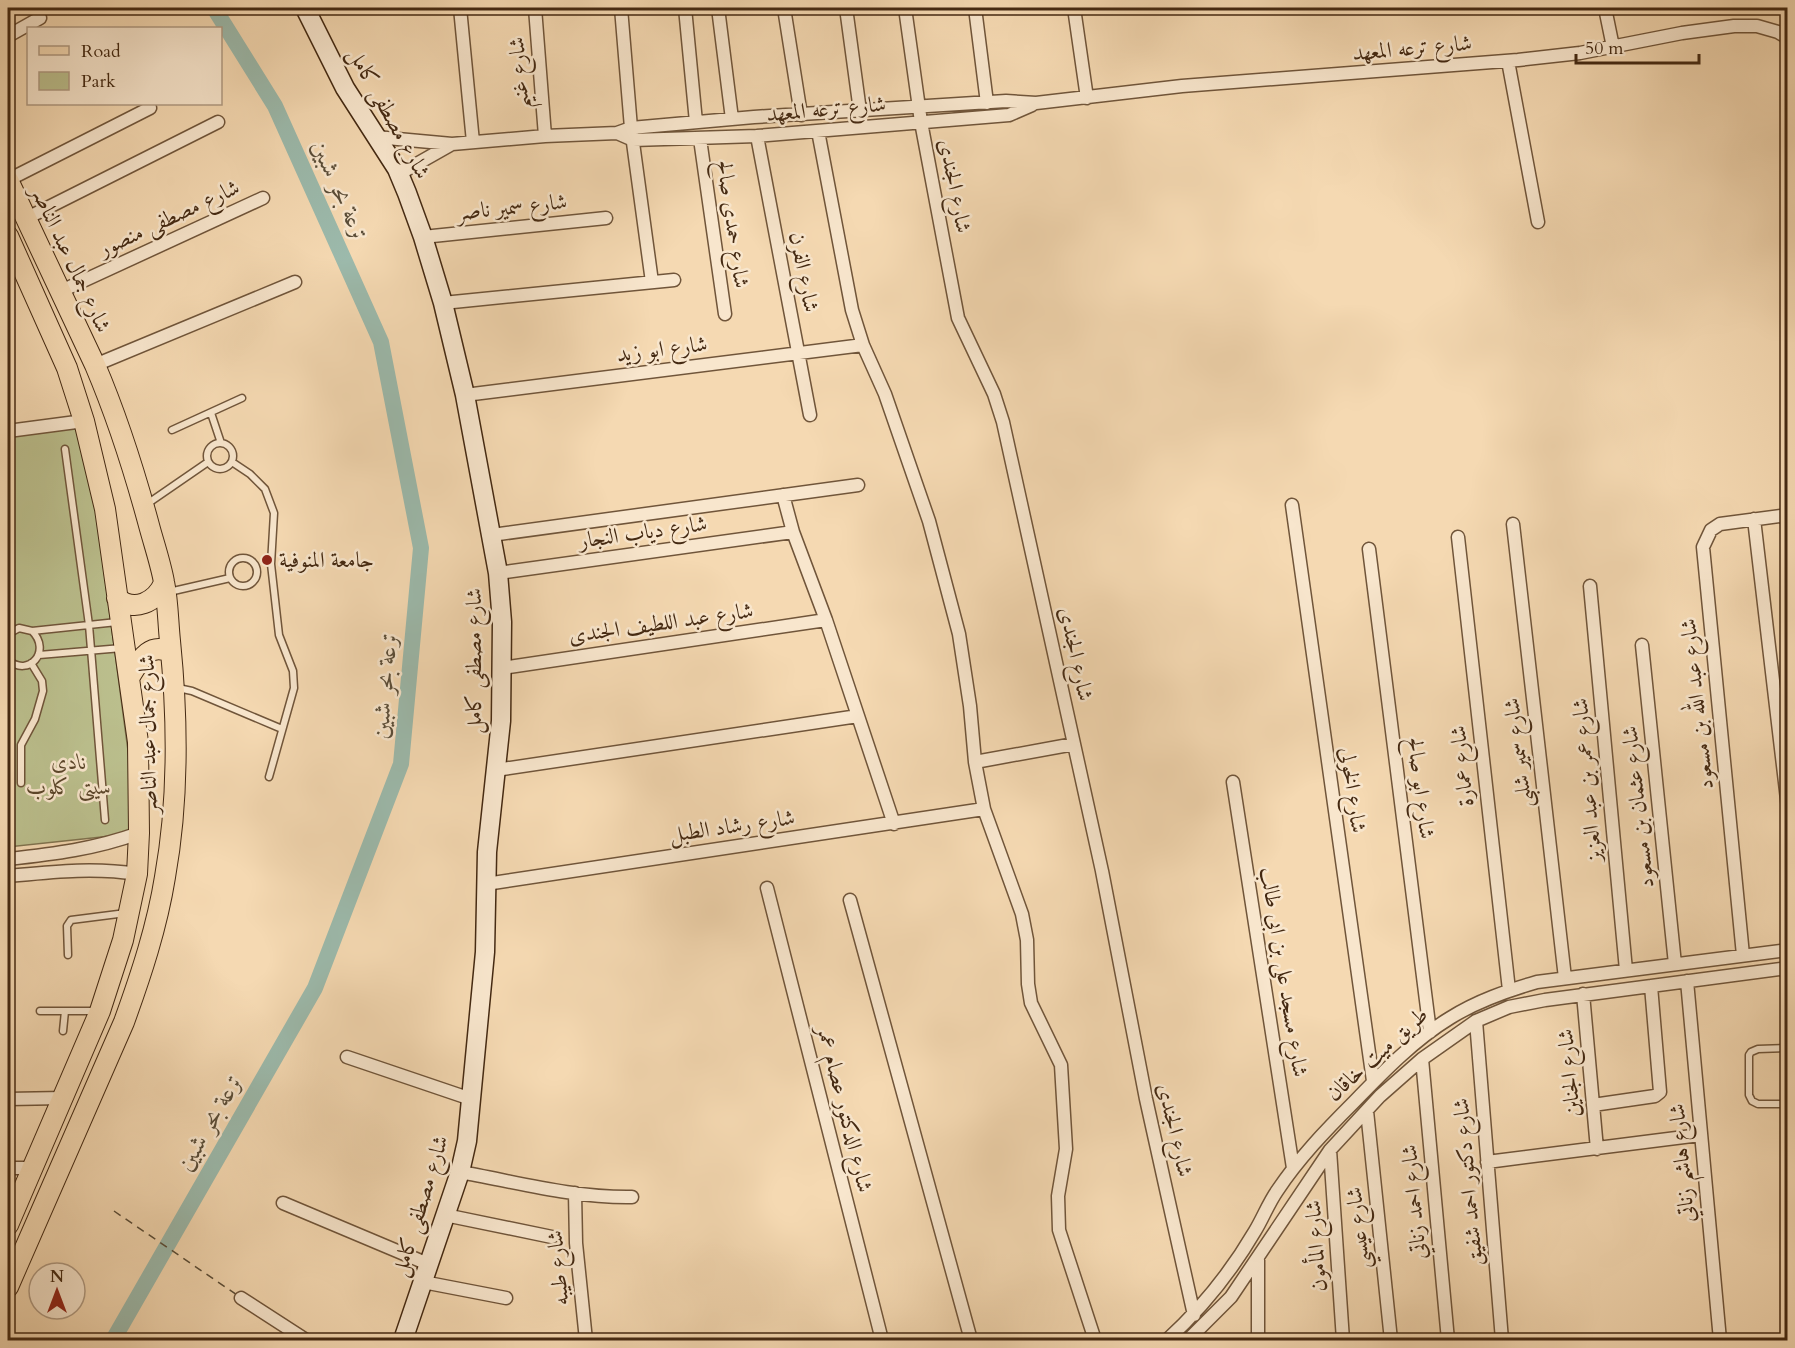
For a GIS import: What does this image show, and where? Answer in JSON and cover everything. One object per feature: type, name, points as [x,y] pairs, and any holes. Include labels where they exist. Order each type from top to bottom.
[{"type":"main road","name":"شارع مصطفى كامل","points":[[306,8],[345,88],[399,174],[423,237],[443,303],[465,395],[492,535],[502,622],[501,721],[487,852],[485,952],[467,1142],[460,1172],[403,1341]]},
{"type":"main road","name":"شارع جمال عبد الناصر","points":[[8,180],[108,395],[135,472],[165,588],[175,687],[176,768],[175,812],[165,880],[151,940],[124,1022],[8,1287]]},
{"type":"main road","name":"شارع جمال عبد الناصر","points":[[8,236],[67,368],[84,421],[105,509],[138,742],[139,833],[137,874],[129,913],[123,940],[100,1011],[8,1225]]},
{"type":"main road","points":[[117,598],[122,603],[130,605],[148,603],[165,588]]},
{"type":"main road","points":[[129,678],[142,658],[150,651],[161,649],[171,653]]},
{"type":"street","points":[[460,8],[473,142]]},
{"type":"street","name":"شارع غنيم","points":[[535,8],[545,136]]},
{"type":"street","points":[[621,8],[632,134],[652,282]]},
{"type":"street","points":[[685,8],[696,122]]},
{"type":"street","points":[[718,8],[732,119]]},
{"type":"street","points":[[784,8],[801,115]]},
{"type":"street","points":[[846,8],[860,111]]},
{"type":"street","name":"شارع الجندى","points":[[905,8],[921,122],[958,318],[994,394],[1003,422],[1102,871],[1146,1099],[1194,1315]]},
{"type":"street","points":[[975,8],[987,103]]},
{"type":"street","points":[[1074,8],[1087,98]]},
{"type":"street","points":[[1605,8],[1613,47]]},
{"type":"street","points":[[8,36],[40,18]]},
{"type":"street","name":"شارع ترعه المعهد","points":[[632,134],[696,122],[987,103],[1036,103],[1182,86],[1508,61],[1580,53],[1682,33],[1734,26],[1757,26],[1778,32],[1788,38]]},
{"type":"street","points":[[1508,61],[1538,222]]},
{"type":"street","name":"شارع ترعه المعهد","points":[[376,137],[452,144],[617,133],[700,139],[1009,115],[1036,103]]},
{"type":"street","points":[[8,180],[150,108]]},
{"type":"street","points":[[776,116],[781,134]]},
{"type":"street","points":[[25,219],[218,122]]},
{"type":"street","points":[[818,131],[852,310],[863,345],[883,389],[929,521],[959,634],[975,762],[984,809],[1022,914],[1027,940],[1031,1003],[1061,1065],[1066,1149],[1058,1196],[1059,1230],[1095,1341]]},
{"type":"street","name":"شارع الفرن","points":[[757,136],[810,415]]},
{"type":"street","name":"شارع حمدى صالح","points":[[700,139],[725,314]]},
{"type":"street","name":"شارع ترعه المعهد","points":[[399,174],[452,144]]},
{"type":"street","name":"شارع مصطفى منصور","points":[[59,292],[263,198]]},
{"type":"street","name":"شارع سمير ناصر","points":[[423,237],[606,218]]},
{"type":"street","points":[[443,303],[674,280]]},
{"type":"street","points":[[95,366],[295,282]]},
{"type":"street","name":"شارع ابو زيد","points":[[465,395],[863,345]]},
{"type":"street","points":[[8,431],[84,421]]},
{"type":"street","points":[[492,535],[858,484]]},
{"type":"street","points":[[783,495],[793,532],[826,620],[894,824]]},
{"type":"street","name":"شارع الخولى","points":[[1292,505],[1373,1081]]},
{"type":"street","name":"شارع عبد الله بن مسعود","points":[[1743,955],[1703,548],[1711,530],[1720,524],[1788,515]]},
{"type":"street","points":[[1754,519],[1788,808]]},
{"type":"street","name":"شارع سمير شلبى","points":[[1513,524],[1565,978]]},
{"type":"street","name":"شارع دياب النجار","points":[[498,573],[793,532]]},
{"type":"street","name":"شارع عمارة","points":[[1458,537],[1509,990]]},
{"type":"street","name":"شارع ابو صالح","points":[[1369,549],[1430,1032]]},
{"type":"street","name":"شارع عمر بن عبد العزيز","points":[[1590,586],[1626,970]]},
{"type":"street","name":"شارع عبد اللطيف الجندى","points":[[502,668],[826,620]]},
{"type":"street","name":"شارع عثمان بن مسعود","points":[[1642,645],[1675,964]]},
{"type":"street","points":[[496,770],[858,716]]},
{"type":"street","points":[[975,762],[1074,744]]},
{"type":"street","name":"شارع مسجد على بن ابى طالب","points":[[1233,782],[1293,1168]]},
{"type":"street","name":"شارع رشاد الطبل","points":[[486,884],[984,809]]},
{"type":"street","points":[[8,859],[78,851],[116,842],[139,833]]},
{"type":"street","points":[[8,876],[96,869],[137,874]]},
{"type":"street","name":"شارع الدكتور عصام عمر","points":[[768,888],[882,1341]]},
{"type":"street","points":[[850,900],[971,1341]]},
{"type":"street","name":"طريق ميت خاقان","points":[[1167,1341],[1194,1315],[1235,1263],[1275,1194],[1317,1140],[1373,1081],[1430,1032],[1469,1007],[1509,990],[1565,978],[1788,950]]},
{"type":"street","name":"طريق ميت خاقان","points":[[1188,1341],[1198,1336],[1231,1297],[1330,1150],[1366,1111],[1422,1059],[1476,1021],[1518,1005],[1583,994],[1788,968]]},
{"type":"street","name":"شارع هاشم زناتي","points":[[1686,981],[1720,1341]]},
{"type":"street","points":[[1593,1105],[1655,1096],[1660,1092],[1651,986]]},
{"type":"street","name":"شارع الجناين","points":[[1583,994],[1597,1149]]},
{"type":"street","name":"شارع دكتور احمد شفيق","points":[[1476,1021],[1502,1341]]},
{"type":"street","points":[[347,1057],[471,1099]]},
{"type":"street","name":"شارع احمد زناتي","points":[[1422,1059],[1448,1341]]},
{"type":"street","points":[[8,1100],[63,1098]]},
{"type":"street","name":"شارع عيسي","points":[[1366,1111],[1390,1341]]},
{"type":"street","points":[[1487,1162],[1700,1136]]},
{"type":"street","name":"شارع المأمون","points":[[1330,1150],[1343,1341]]},
{"type":"street","points":[[8,1168],[33,1168]]},
{"type":"street","points":[[460,1172],[575,1193],[632,1197]]},
{"type":"street","name":"شارع طيبه","points":[[575,1193],[576,1243],[586,1341]]},
{"type":"street","points":[[283,1203],[425,1273],[506,1298]]},
{"type":"street","points":[[445,1215],[552,1237]]},
{"type":"street","points":[[1258,1260],[1258,1341]]},
{"type":"street","points":[[241,1298],[306,1341]]},
{"type":"lane","points":[[172,430],[242,398]]},
{"type":"lane","points":[[211,413],[221,443]]},
{"type":"lane","points":[[221,443],[230,447],[232,462],[229,466],[219,469],[210,466],[206,456],[211,446],[221,443]]},
{"type":"lane","points":[[65,449],[92,651],[105,820]]},
{"type":"lane","points":[[144,506],[208,462]]},
{"type":"lane","points":[[232,462],[250,474],[265,489],[274,513],[271,564],[279,635],[295,682],[269,777]]},
{"type":"lane","points":[[237,559],[249,559],[256,567],[257,578],[249,585],[238,586],[230,578],[230,567],[237,559]]},
{"type":"lane","points":[[256,567],[271,564]]},
{"type":"lane","points":[[165,588],[230,578]]},
{"type":"lane","points":[[8,634],[19,628],[32,631],[121,622]]},
{"type":"lane","points":[[8,660],[20,666],[31,663],[39,655],[40,642],[32,631]]},
{"type":"lane","points":[[39,655],[124,648]]},
{"type":"lane","points":[[21,783],[21,745],[35,719],[42,691],[42,681],[31,663]]},
{"type":"lane","points":[[175,687],[192,691],[282,729]]},
{"type":"lane","points":[[68,955],[67,926],[71,920],[129,913]]},
{"type":"lane","points":[[40,1011],[100,1011]]},
{"type":"lane","points":[[63,1031],[65,1011]]},
{"type":"lane","points":[[1788,1048],[1758,1049],[1749,1054],[1749,1095],[1752,1101],[1758,1104],[1788,1104]]},
{"type":"green space","name":"نادى سيتى كلوب","points":[[84,421],[139,833],[8,847],[8,431]]},
{"type":"waterway","name":"ترعة بحر شبين","points":[[113,1340],[315,988],[401,764],[421,548],[381,342],[275,106],[214,8]]},
{"type":"ferry route","points":[[114,1211],[237,1295]]},
{"type":"place","name":"جامعة المنوفية","points":[[267,560]]}]
